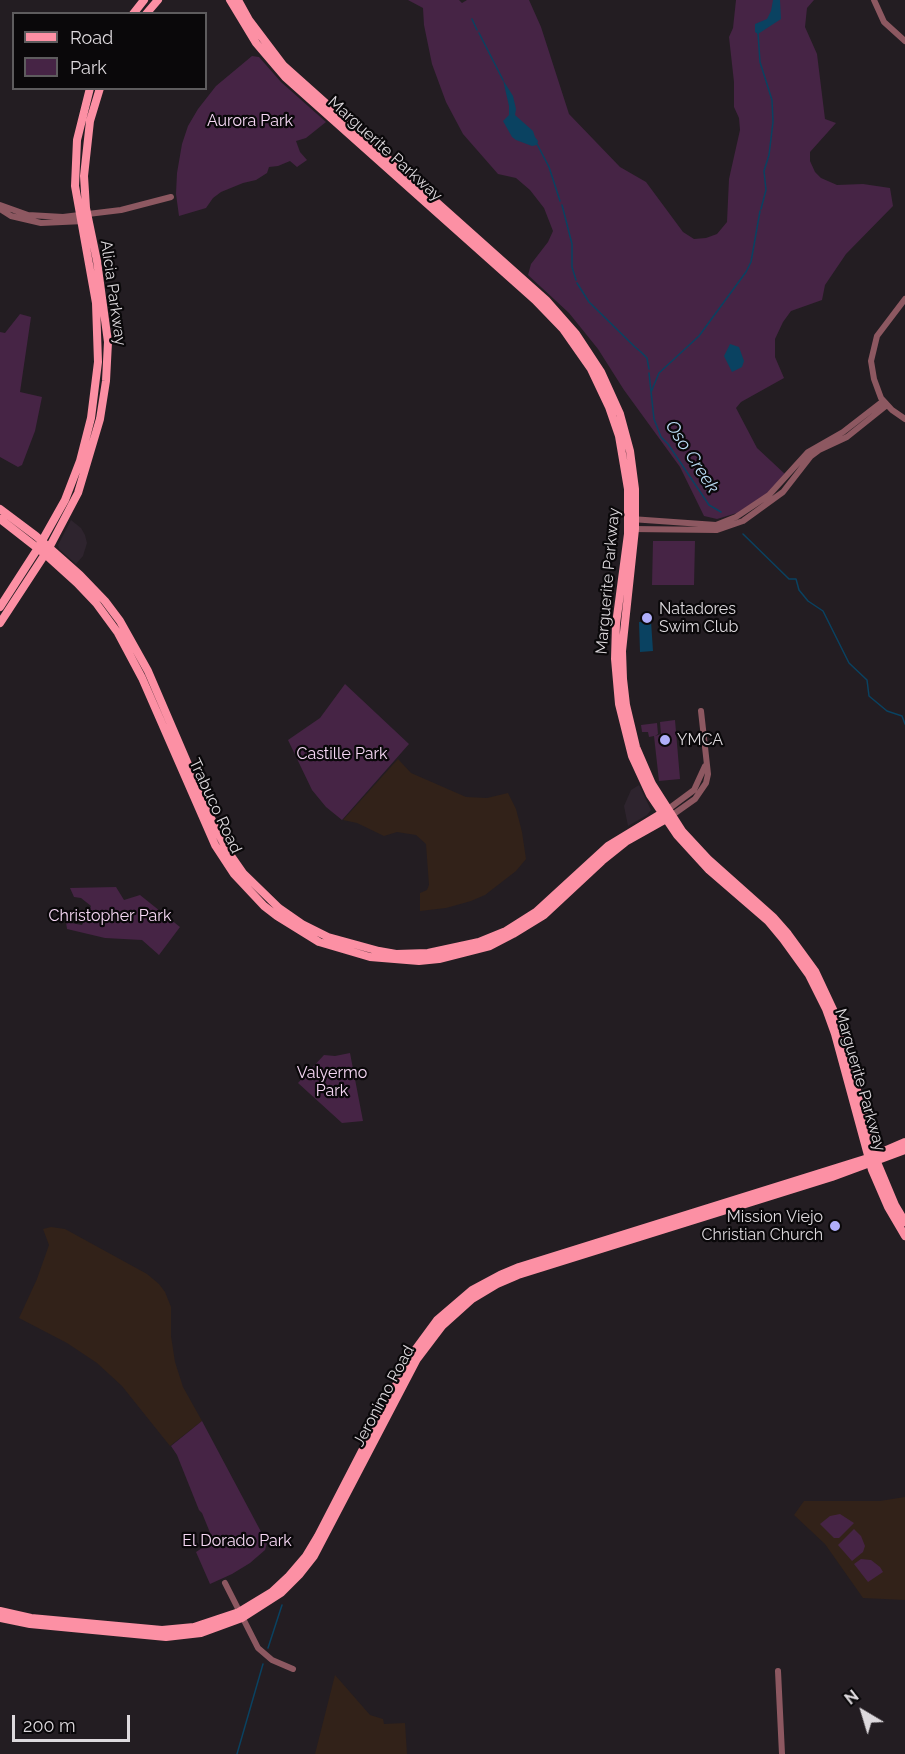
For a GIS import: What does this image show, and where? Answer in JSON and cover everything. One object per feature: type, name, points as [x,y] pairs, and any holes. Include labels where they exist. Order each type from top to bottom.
[{"type":"main road","points":[[135,12],[144,0]]},
{"type":"main road","points":[[148,12],[158,0]]},
{"type":"main road","name":"Marguerite Parkway","points":[[230,0],[256,43],[285,77],[535,300],[563,329],[580,351],[600,387],[619,436],[632,519]]},
{"type":"main road","name":"Marguerite Parkway","points":[[238,0],[269,49],[297,80],[546,300],[576,334],[601,372],[620,414],[633,467],[632,529],[624,623],[623,679],[636,747],[666,814],[693,855],[773,922],[812,980],[835,1034],[884,1199],[905,1236]]},
{"type":"main road","name":"Alicia Parkway","points":[[84,217],[75,186],[78,140],[90,90]]},
{"type":"main road","name":"Alicia Parkway","points":[[0,623],[43,548],[84,463],[98,362],[96,303],[84,217],[84,176],[90,121],[99,90]]},
{"type":"main road","name":"Trabuco Road","points":[[0,509],[105,601],[120,621],[148,671],[227,850],[243,873],[279,908],[302,924],[328,937],[379,951],[420,954],[479,942],[506,930],[536,912],[621,837],[666,814]]},
{"type":"main road","name":"Trabuco Road","points":[[0,519],[43,548]]},
{"type":"main road","name":"Alicia Parkway","points":[[0,607],[43,548]]},
{"type":"main road","name":"Jeronimo Road","points":[[872,1160],[905,1142]]},
{"type":"main road","name":"Jeronimo Road","points":[[0,1618],[30,1624],[166,1637],[201,1633],[241,1615],[281,1593],[314,1556],[417,1359],[437,1331],[465,1303],[497,1284],[518,1275],[905,1150]]},
{"type":"main road","name":"Marguerite Parkway","points":[[872,1160],[905,1222]]},
{"type":"main road","name":"Jeronimo Road","points":[[0,1611],[31,1618],[162,1630],[203,1625],[241,1615]]},
{"type":"street","points":[[874,0],[884,22],[905,41]]},
{"type":"street","points":[[0,207],[28,215],[84,217],[121,210],[171,196]]},
{"type":"street","points":[[905,299],[882,328],[872,352],[872,371],[885,403],[905,419]]},
{"type":"street","points":[[632,529],[704,531],[730,527],[744,521],[775,499],[801,458],[816,446],[859,424],[885,403]]},
{"type":"street","points":[[632,519],[716,525],[736,517],[770,495],[793,473]]},
{"type":"street","points":[[666,814],[689,805],[701,793],[708,774],[701,711]]},
{"type":"street","points":[[225,1583],[253,1640],[262,1653],[293,1669]]},
{"type":"street","points":[[778,1671],[782,1754]]},
{"type":"shaded area","points":[[71,520],[81,528],[87,543],[83,556],[76,564],[59,549],[58,545]]},
{"type":"shaded area","points":[[398,759],[411,773],[466,797],[487,798],[508,793],[516,809],[526,859],[516,871],[485,895],[471,901],[446,908],[420,911],[420,893],[427,890],[429,885],[426,844],[416,835],[397,832],[384,836],[357,823],[343,820]]},
{"type":"shaded area","points":[[639,785],[651,810],[647,815],[628,826],[624,806],[631,790]]},
{"type":"shaded area","points":[[51,1227],[65,1229],[147,1274],[165,1292],[171,1307],[171,1336],[175,1362],[183,1387],[202,1421],[170,1446],[122,1386],[97,1363],[67,1343],[19,1318],[37,1279],[49,1245],[43,1229]]},
{"type":"shaded area","points":[[905,1497],[905,1600],[863,1598],[825,1544],[794,1515],[804,1501],[880,1501]]},
{"type":"shaded area","points":[[335,1675],[370,1715],[383,1719],[384,1724],[405,1723],[407,1754],[315,1754]]},
{"type":"green space","points":[[408,0],[459,0],[462,3],[467,0],[529,0],[541,27],[569,114],[620,167],[646,182],[683,232],[694,239],[717,234],[727,222],[729,179],[740,130],[739,118],[734,107],[729,37],[733,28],[736,0],[814,0],[807,8],[805,27],[817,54],[825,119],[836,123],[810,152],[810,161],[821,178],[837,185],[863,184],[890,188],[893,206],[846,254],[825,285],[822,300],[791,311],[783,322],[775,339],[775,357],[784,378],[741,402],[736,408],[757,448],[786,475],[775,489],[737,513],[717,519],[704,516],[680,467],[624,390],[598,349],[569,313],[528,275],[531,264],[548,242],[553,231],[544,208],[530,190],[516,178],[498,174],[463,134],[446,102],[432,64],[423,8]]},
{"type":"green space","name":"Aurora Park","points":[[252,56],[259,57],[281,82],[326,122],[306,138],[296,141],[300,152],[307,160],[297,167],[290,161],[269,167],[267,173],[256,180],[221,192],[206,208],[179,216],[176,194],[177,173],[188,126],[216,86]]},
{"type":"green space","points":[[20,314],[31,317],[20,392],[42,397],[35,431],[22,465],[18,467],[0,457],[0,332],[5,333]]},
{"type":"green space","points":[[653,541],[695,541],[694,585],[652,585]]},
{"type":"green space","name":"Castille Park","points":[[345,684],[409,744],[342,820],[326,807],[312,790],[288,740],[320,718]]},
{"type":"green space","points":[[675,720],[680,779],[659,781],[654,736],[649,737],[648,732],[642,732],[641,725],[657,723],[658,734],[655,736],[661,734],[660,722]]},
{"type":"green space","name":"Christopher Park","points":[[116,887],[124,900],[140,895],[180,927],[159,955],[142,940],[105,938],[67,929],[66,922],[82,925],[91,906],[81,898],[74,897],[70,888]]},
{"type":"green space","name":"Valyermo Park","points":[[350,1053],[363,1121],[342,1123],[298,1083],[324,1055],[335,1056]]},
{"type":"green space","name":"El Dorado Park","points":[[202,1421],[267,1543],[265,1550],[250,1563],[210,1584],[196,1552],[211,1542],[211,1535],[171,1446]]},
{"type":"green space","points":[[840,1514],[854,1523],[839,1538],[834,1538],[820,1524],[830,1516]]},
{"type":"green space","points":[[854,1529],[861,1536],[865,1546],[863,1552],[852,1561],[838,1545]]},
{"type":"green space","points":[[861,1559],[871,1560],[883,1572],[868,1582],[854,1564]]},
{"type":"water","points":[[773,0],[780,0],[781,19],[758,34],[755,32],[755,24],[767,19]]},
{"type":"water","points":[[503,80],[513,96],[515,115],[533,131],[538,141],[537,145],[532,146],[516,140],[503,121],[509,115],[509,106]]},
{"type":"water","points":[[730,344],[739,347],[744,361],[742,367],[732,372],[724,356]]},
{"type":"water","points":[[651,621],[653,651],[640,652],[639,622]]},
{"type":"waterway","name":"Oso Creek","points":[[472,19],[477,30]]},
{"type":"waterway","name":"Oso Creek","points":[[479,33],[503,80]]},
{"type":"waterway","points":[[758,33],[760,62],[772,100],[773,122],[769,155],[764,171],[766,190],[761,209]]},
{"type":"waterway","name":"Oso Creek","points":[[537,144],[549,167],[560,201]]},
{"type":"waterway","name":"Oso Creek","points":[[562,205],[572,244],[572,267],[576,280]]},
{"type":"waterway","points":[[651,392],[659,373],[699,336],[746,272],[751,262],[760,211]]},
{"type":"waterway","name":"Oso Creek","points":[[577,283],[589,302],[647,358],[649,369]]},
{"type":"waterway","name":"Oso Creek","points":[[649,373],[654,419],[661,437],[709,505],[721,512]]},
{"type":"waterway","name":"Oso Creek","points":[[743,534],[789,579],[796,579],[799,590],[808,601],[823,611],[849,663],[867,680],[869,696],[887,711],[902,716],[905,724]]},
{"type":"waterway","points":[[268,1648],[282,1605]]},
{"type":"waterway","points":[[237,1754],[263,1664]]},
{"type":"place","name":"Natadores Swim Club","points":[[647,618]]},
{"type":"place","name":"YMCA","points":[[665,740]]},
{"type":"place","name":"Mission Viejo Christian Church","points":[[835,1226]]}]
